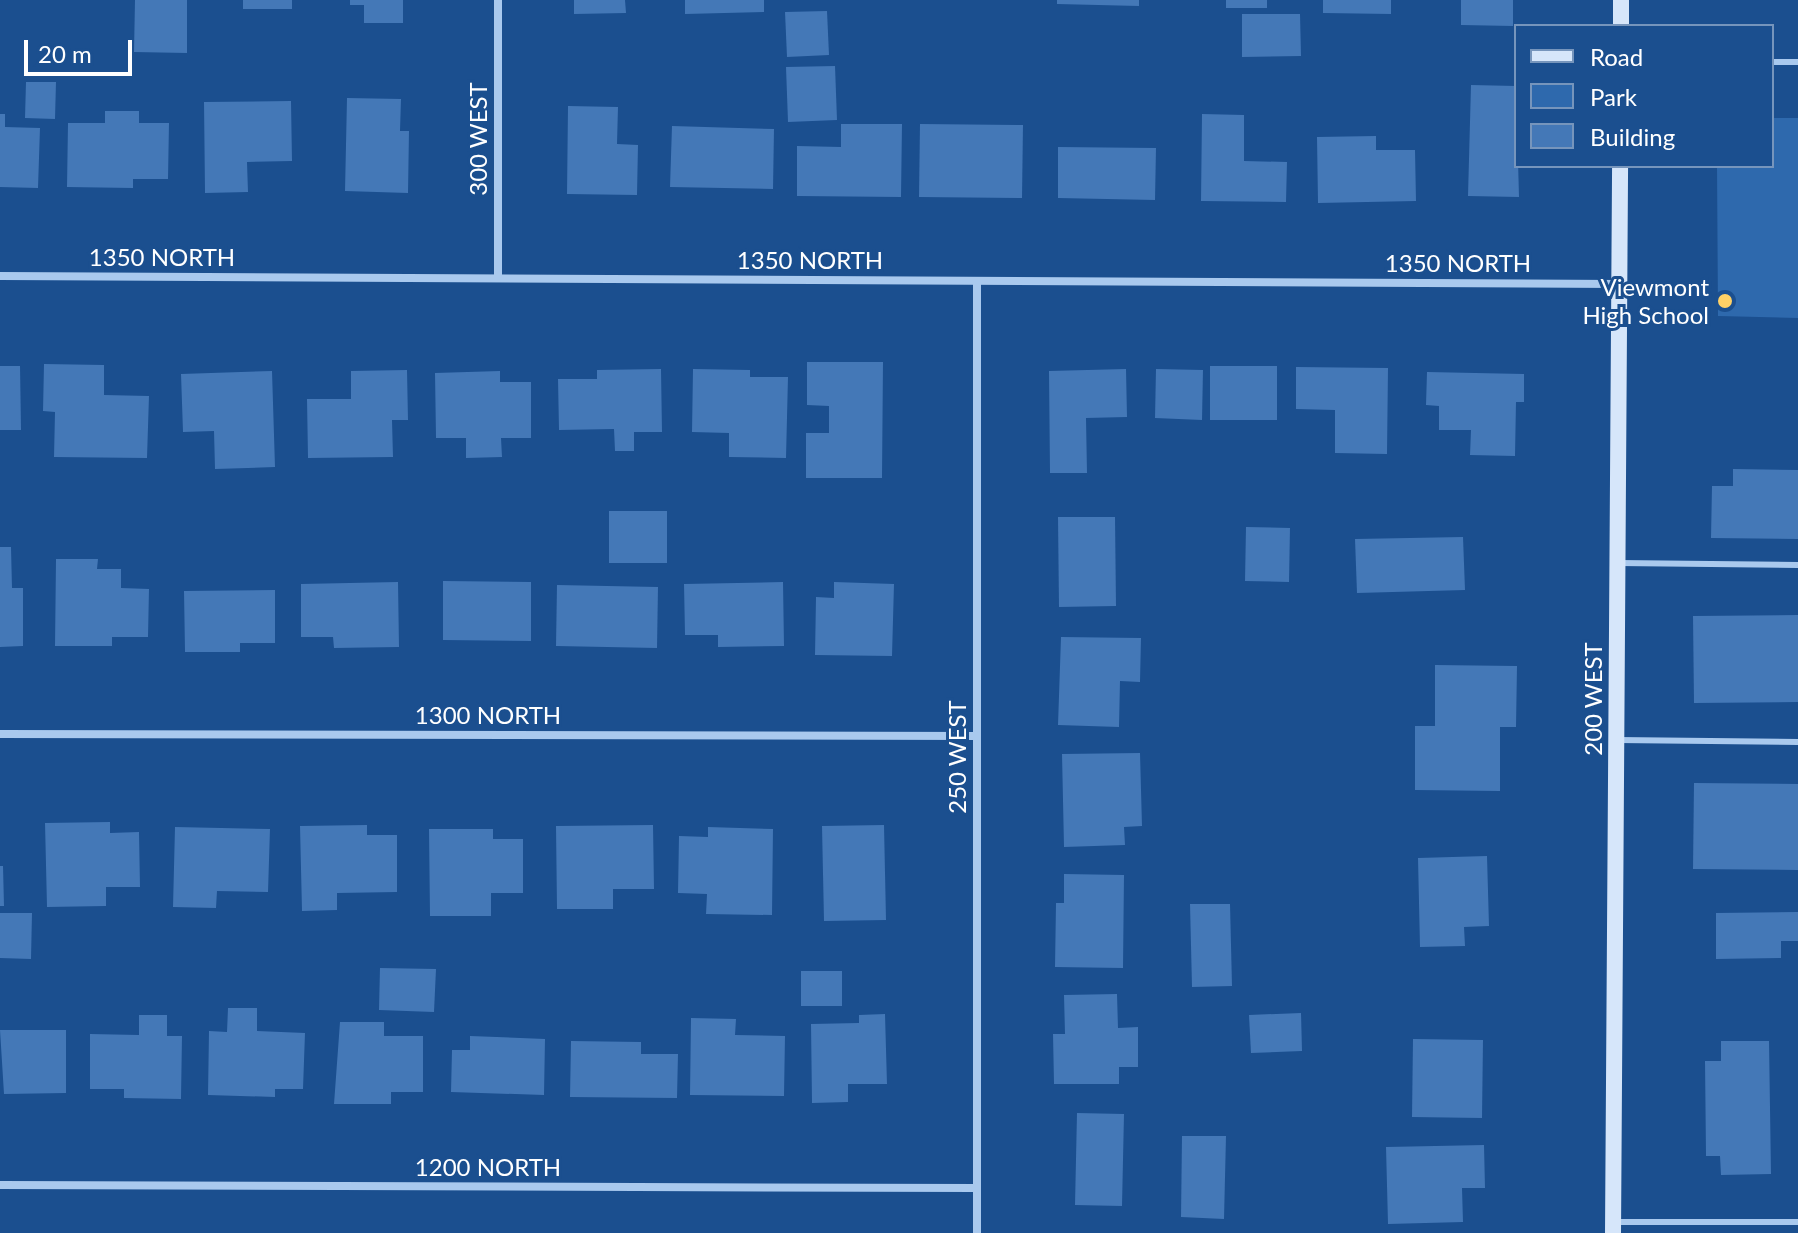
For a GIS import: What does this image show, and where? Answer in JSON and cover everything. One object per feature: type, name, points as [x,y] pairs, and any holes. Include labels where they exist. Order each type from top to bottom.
[{"type":"main road","points":[[1621,0],[1621,24]]},
{"type":"main road","name":"200 WEST","points":[[1614,1228],[1620,168]]},
{"type":"street","name":"300 WEST","points":[[498,0],[498,278]]},
{"type":"street","name":"1350 NORTH","points":[[0,276],[1619,284]]},
{"type":"street","name":"250 WEST","points":[[977,281],[977,1233]]},
{"type":"street","name":"1300 NORTH","points":[[0,734],[977,736]]},
{"type":"street","name":"1200 NORTH","points":[[0,1185],[977,1188]]},
{"type":"lane","points":[[1774,62],[1798,62]]},
{"type":"lane","points":[[1618,563],[1798,565]]},
{"type":"lane","points":[[1617,740],[1798,742]]},
{"type":"lane","points":[[1614,1228],[1798,1222]]},
{"type":"green space","points":[[1774,118],[1798,118],[1798,318],[1718,316],[1717,168],[1774,168]]},
{"type":"building","points":[[135,0],[187,0],[187,53],[134,52]]},
{"type":"building","points":[[243,0],[292,0],[292,9],[243,9]]},
{"type":"building","points":[[350,0],[403,0],[403,23],[364,23],[364,5],[350,5]]},
{"type":"building","points":[[574,0],[625,0],[626,13],[574,14]]},
{"type":"building","points":[[685,0],[764,0],[764,12],[685,14]]},
{"type":"building","points":[[1057,0],[1139,0],[1139,6],[1057,4]]},
{"type":"building","points":[[1226,0],[1267,0],[1267,8],[1226,8]]},
{"type":"building","points":[[1323,0],[1391,0],[1391,14],[1323,13]]},
{"type":"building","points":[[1461,0],[1513,0],[1513,26],[1461,25]]},
{"type":"building","points":[[827,11],[829,55],[787,57],[785,12]]},
{"type":"building","points":[[1242,14],[1300,14],[1301,56],[1242,57]]},
{"type":"building","points":[[835,66],[837,120],[788,122],[786,67]]},
{"type":"building","points":[[26,82],[56,82],[55,119],[25,118]]},
{"type":"building","points":[[1471,85],[1514,86],[1514,168],[1518,168],[1519,197],[1468,196]]},
{"type":"building","points":[[347,98],[401,99],[400,131],[409,131],[408,193],[345,191]]},
{"type":"building","points":[[291,101],[292,161],[247,162],[248,192],[205,193],[204,102]]},
{"type":"building","points":[[568,106],[618,107],[617,144],[638,145],[637,195],[567,194]]},
{"type":"building","points":[[105,111],[139,111],[139,123],[169,123],[168,179],[133,179],[133,188],[67,187],[68,123],[105,123]]},
{"type":"building","points":[[0,114],[5,114],[5,127],[40,128],[38,188],[0,187]]},
{"type":"building","points":[[1202,114],[1244,115],[1244,161],[1287,162],[1286,202],[1201,201]]},
{"type":"building","points":[[841,124],[902,124],[901,197],[797,196],[797,146],[841,147]]},
{"type":"building","points":[[920,124],[1023,125],[1022,198],[919,197]]},
{"type":"building","points":[[672,126],[774,129],[773,189],[670,187]]},
{"type":"building","points":[[1376,136],[1376,150],[1415,150],[1416,201],[1318,203],[1317,137]]},
{"type":"building","points":[[1058,147],[1156,148],[1155,200],[1058,198]]},
{"type":"building","points":[[807,362],[883,362],[882,478],[806,478],[806,433],[829,433],[829,406],[807,405]]},
{"type":"building","points":[[44,364],[104,365],[104,395],[149,396],[147,458],[54,457],[55,412],[43,411]]},
{"type":"building","points":[[0,366],[20,366],[21,430],[0,430]]},
{"type":"building","points":[[1210,366],[1277,366],[1277,420],[1210,420]]},
{"type":"building","points":[[1296,367],[1388,368],[1387,454],[1335,453],[1335,410],[1296,409]]},
{"type":"building","points":[[661,369],[662,432],[634,432],[634,451],[615,451],[614,429],[559,430],[558,379],[597,379],[597,370]]},
{"type":"building","points":[[693,369],[750,370],[750,377],[788,377],[786,458],[729,457],[729,433],[692,432]]},
{"type":"building","points":[[1126,369],[1127,417],[1086,418],[1087,473],[1050,473],[1049,371]]},
{"type":"building","points":[[1156,369],[1203,370],[1202,420],[1155,418]]},
{"type":"building","points":[[407,370],[408,420],[392,420],[393,457],[308,458],[307,399],[351,399],[351,371]]},
{"type":"building","points":[[272,371],[275,467],[215,469],[214,431],[183,432],[181,374]]},
{"type":"building","points":[[500,371],[500,382],[531,382],[531,438],[501,438],[502,457],[466,458],[466,438],[436,438],[435,373]]},
{"type":"building","points":[[1427,372],[1524,374],[1524,402],[1516,402],[1515,456],[1470,455],[1471,430],[1439,430],[1439,406],[1426,405]]},
{"type":"building","points":[[1733,469],[1798,470],[1798,539],[1711,538],[1712,486],[1733,486]]},
{"type":"building","points":[[609,511],[667,511],[667,563],[609,563]]},
{"type":"building","points":[[1058,517],[1115,517],[1116,606],[1059,607]]},
{"type":"building","points":[[1246,527],[1290,528],[1289,582],[1245,581]]},
{"type":"building","points":[[1463,537],[1465,590],[1357,593],[1355,539]]},
{"type":"building","points":[[0,547],[11,547],[12,588],[23,588],[23,646],[0,647]]},
{"type":"building","points":[[56,559],[98,559],[97,569],[121,569],[121,588],[149,589],[148,637],[112,637],[112,646],[55,646]]},
{"type":"building","points":[[443,581],[531,582],[531,641],[443,640]]},
{"type":"building","points":[[398,582],[399,647],[334,648],[333,637],[301,637],[301,584]]},
{"type":"building","points":[[783,582],[784,646],[718,647],[718,635],[685,635],[684,584]]},
{"type":"building","points":[[834,582],[894,584],[892,656],[815,655],[816,597],[834,598]]},
{"type":"building","points":[[557,585],[658,587],[657,648],[556,646]]},
{"type":"building","points":[[275,590],[275,643],[240,643],[240,652],[185,652],[184,591]]},
{"type":"building","points":[[1798,615],[1798,702],[1694,703],[1693,616]]},
{"type":"building","points":[[1061,637],[1141,638],[1140,682],[1120,681],[1119,727],[1058,725]]},
{"type":"building","points":[[1435,665],[1517,666],[1516,727],[1500,727],[1500,791],[1415,790],[1415,726],[1435,726]]},
{"type":"building","points":[[1140,753],[1142,826],[1124,827],[1125,845],[1064,847],[1062,754]]},
{"type":"building","points":[[1694,783],[1798,784],[1798,870],[1693,869]]},
{"type":"building","points":[[110,822],[110,833],[139,832],[140,887],[106,887],[106,906],[47,907],[45,823]]},
{"type":"building","points":[[367,825],[367,835],[397,835],[397,892],[337,893],[337,910],[302,911],[300,826]]},
{"type":"building","points":[[653,825],[654,889],[613,889],[613,909],[557,909],[556,826]]},
{"type":"building","points":[[884,825],[886,920],[824,921],[822,826]]},
{"type":"building","points":[[175,827],[270,829],[268,892],[217,891],[216,908],[173,907]]},
{"type":"building","points":[[708,827],[773,829],[772,915],[706,914],[707,894],[678,893],[679,836],[708,837]]},
{"type":"building","points":[[429,829],[493,829],[493,839],[523,839],[523,893],[491,893],[491,916],[430,916]]},
{"type":"building","points":[[1487,856],[1489,926],[1464,927],[1465,946],[1420,947],[1418,858]]},
{"type":"building","points":[[0,866],[3,866],[4,906],[0,906]]},
{"type":"building","points":[[1064,874],[1124,875],[1123,968],[1055,967],[1056,903],[1064,903]]},
{"type":"building","points":[[1190,904],[1230,904],[1232,986],[1192,987]]},
{"type":"building","points":[[1798,912],[1798,941],[1781,941],[1781,958],[1716,959],[1716,913]]},
{"type":"building","points":[[0,913],[32,913],[31,959],[0,958]]},
{"type":"building","points":[[380,968],[436,969],[434,1012],[379,1010]]},
{"type":"building","points":[[801,971],[842,971],[842,1006],[801,1006]]},
{"type":"building","points":[[1117,994],[1118,1028],[1138,1027],[1138,1067],[1119,1067],[1119,1084],[1054,1084],[1053,1034],[1065,1034],[1064,995]]},
{"type":"building","points":[[228,1008],[257,1008],[257,1031],[305,1033],[303,1089],[275,1089],[275,1097],[208,1095],[209,1031],[227,1032]]},
{"type":"building","points":[[1301,1013],[1302,1051],[1251,1053],[1249,1015]]},
{"type":"building","points":[[885,1014],[887,1084],[848,1084],[848,1102],[812,1103],[811,1024],[859,1023],[859,1015]]},
{"type":"building","points":[[139,1015],[167,1015],[167,1036],[182,1036],[181,1099],[124,1098],[124,1089],[90,1089],[90,1034],[139,1035]]},
{"type":"building","points":[[691,1018],[736,1019],[735,1035],[785,1036],[784,1096],[690,1095]]},
{"type":"building","points":[[340,1022],[384,1022],[384,1036],[423,1036],[423,1092],[391,1092],[391,1104],[334,1104]]},
{"type":"building","points":[[0,1030],[66,1030],[66,1093],[4,1094]]},
{"type":"building","points":[[470,1036],[545,1039],[544,1095],[451,1092],[452,1050],[470,1050]]},
{"type":"building","points":[[1413,1039],[1483,1040],[1482,1118],[1412,1117]]},
{"type":"building","points":[[571,1041],[641,1042],[641,1054],[678,1054],[677,1098],[570,1097]]},
{"type":"building","points":[[1721,1041],[1769,1041],[1771,1174],[1721,1175],[1720,1156],[1706,1156],[1705,1061],[1721,1061]]},
{"type":"building","points":[[1077,1113],[1124,1114],[1122,1206],[1075,1205]]},
{"type":"building","points":[[1182,1136],[1226,1136],[1224,1219],[1181,1217]]},
{"type":"building","points":[[1484,1145],[1485,1188],[1462,1188],[1463,1222],[1388,1224],[1386,1147]]},
{"type":"place","name":"Viewmont High School","points":[[1725,301]]}]
